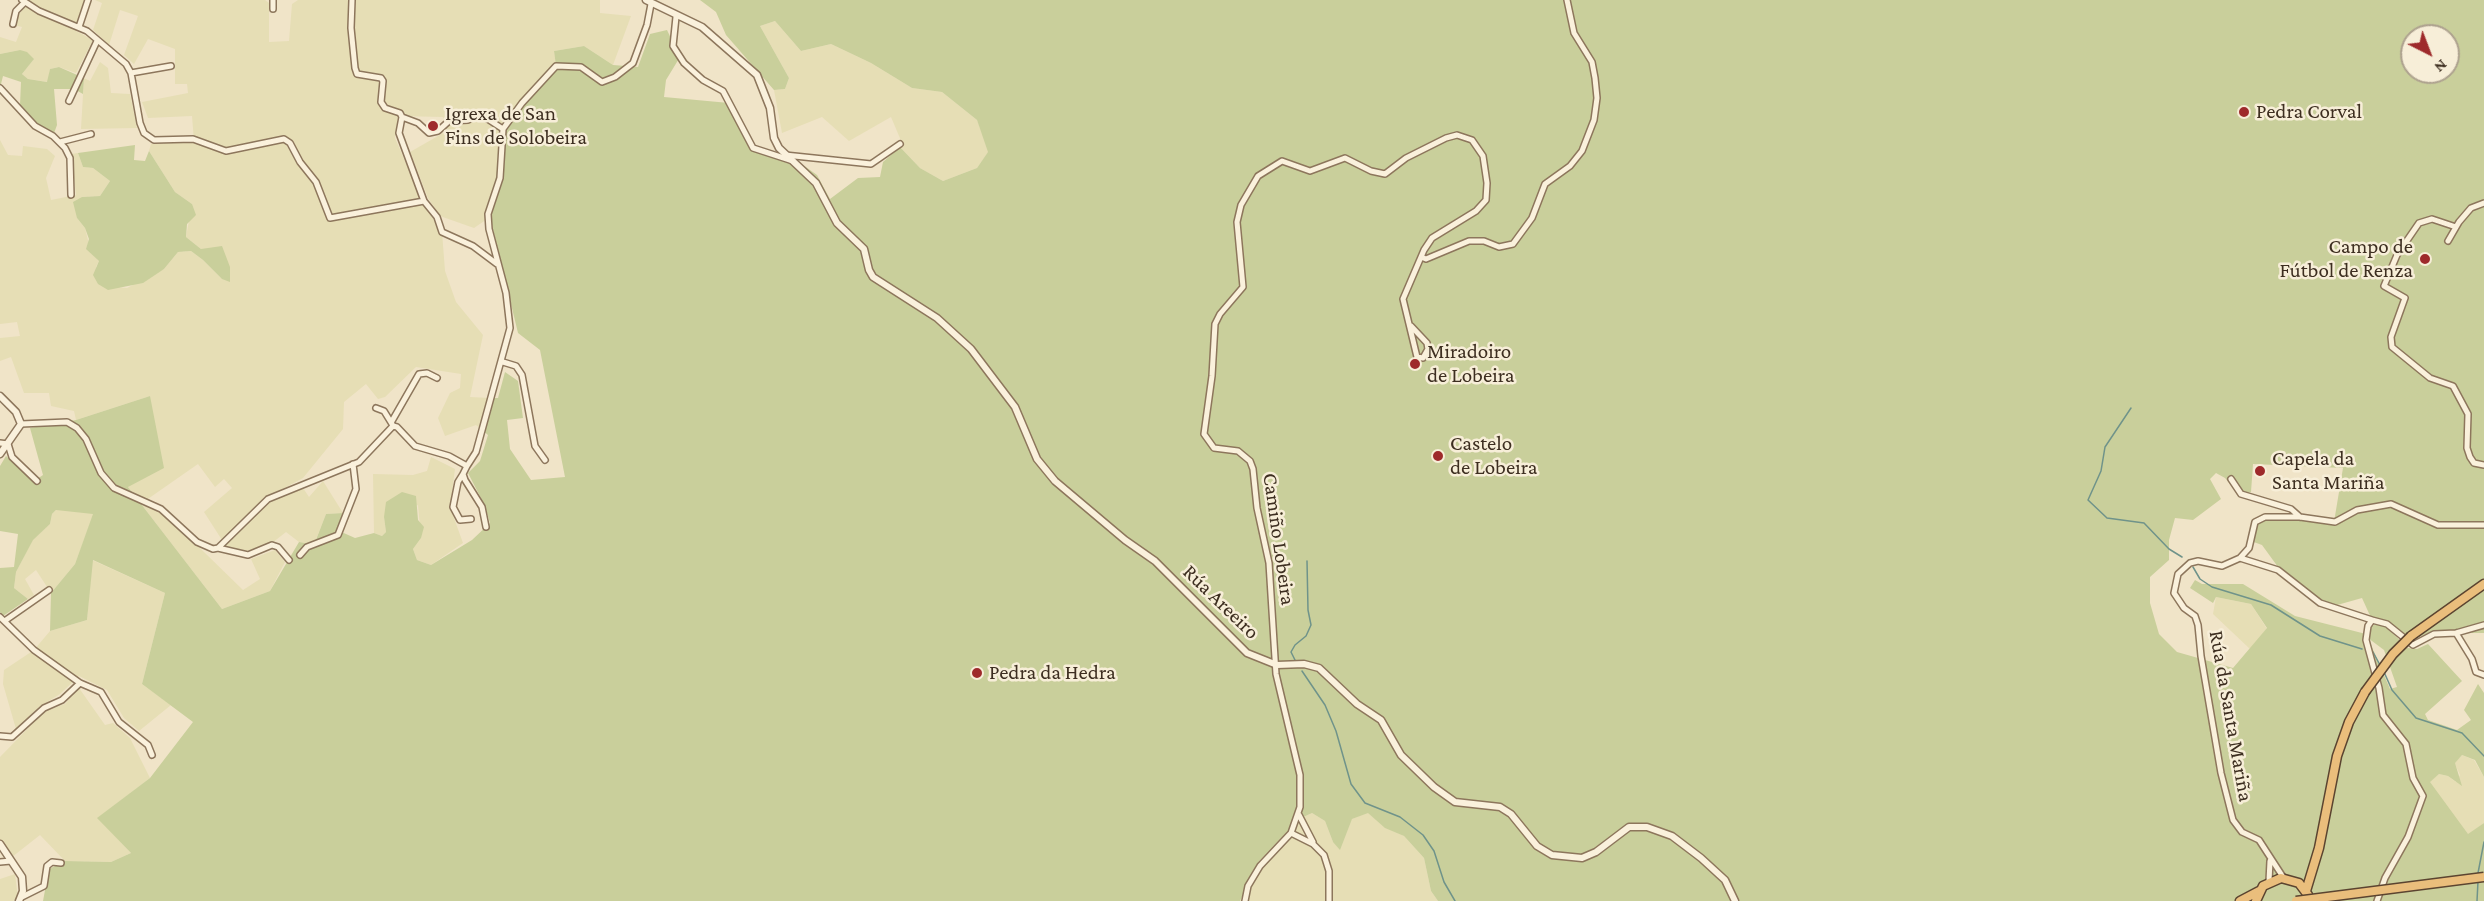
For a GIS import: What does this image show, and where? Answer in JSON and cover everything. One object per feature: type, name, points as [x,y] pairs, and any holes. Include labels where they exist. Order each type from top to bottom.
[{"type":"highway","points":[[2432,619],[2447,604],[2484,580]]},
{"type":"highway","points":[[2306,891],[2319,848],[2337,756],[2349,722],[2365,692],[2393,654],[2411,636],[2484,584]]},
{"type":"highway","points":[[2432,619],[2484,591]]},
{"type":"highway","points":[[2297,882],[2307,873],[2319,848]]},
{"type":"highway","points":[[2296,901],[2484,877]]},
{"type":"highway","points":[[2240,901],[2260,891],[2269,882],[2284,878],[2297,882],[2306,891],[2310,901]]},
{"type":"highway","points":[[2256,901],[2260,891]]},
{"type":"street","points":[[79,27],[88,0]]},
{"type":"street","points":[[273,0],[273,9]]},
{"type":"street","points":[[352,0],[351,28],[355,68],[357,74],[381,78],[383,81],[381,102],[385,108],[418,123],[429,133],[438,131],[449,121],[468,120],[475,116],[483,116],[503,129],[500,178],[488,214],[497,264],[506,293],[510,328],[503,362],[486,411],[476,452],[458,482],[453,507],[460,520],[471,519]]},
{"type":"street","points":[[1421,257],[1426,259],[1468,240],[1484,241],[1499,247],[1513,244],[1532,218],[1545,184],[1570,166],[1582,151],[1594,120],[1597,98],[1592,62],[1574,33],[1567,0]]},
{"type":"street","points":[[13,24],[16,11],[23,1],[79,27],[120,57],[131,73],[140,123],[150,138],[193,139],[226,151],[284,139],[290,143],[300,162],[316,182],[330,218],[424,201]]},
{"type":"street","name":"Rúa Areeiro","points":[[503,129],[556,66],[581,67],[602,82],[615,77],[633,63],[647,25],[649,2],[676,17],[702,27],[757,75],[770,108],[774,138],[785,155],[809,175],[837,223],[864,249],[869,270],[873,276],[937,318],[971,349],[1015,408],[1037,459],[1055,481],[1125,540],[1155,561],[1247,653],[1277,665],[1304,664],[1319,668],[1357,704],[1381,720],[1401,755],[1434,787],[1455,802],[1500,807],[1511,814],[1537,846],[1552,855],[1582,858],[1596,852],[1629,827],[1647,827],[1679,840],[1709,865],[1725,880],[1735,901]]},
{"type":"street","name":"Rúa Areeiro","points":[[676,17],[673,46],[684,63],[704,80],[723,91],[753,148],[793,161]]},
{"type":"street","points":[[69,101],[97,41]]},
{"type":"street","points":[[131,73],[171,66]]},
{"type":"street","points":[[0,88],[35,126],[60,142],[70,159],[71,195]]},
{"type":"street","points":[[402,117],[399,133],[424,201],[437,217],[442,232],[473,246],[497,264]]},
{"type":"street","points":[[60,142],[91,134]]},
{"type":"street","name":"Camiño Lobeira","points":[[1277,665],[1269,562],[1257,508],[1253,469],[1250,461],[1238,451],[1214,448],[1204,434],[1212,376],[1215,324],[1220,314],[1243,287],[1237,244],[1241,205],[1258,176],[1277,163],[1289,163],[1310,171],[1345,158],[1371,171],[1385,174],[1406,158],[1446,138],[1466,137],[1478,145],[1483,156],[1487,183],[1486,200],[1476,211],[1432,238],[1403,298],[1402,305],[1411,326],[1418,357],[1423,358],[1428,349],[1426,343],[1411,326]]},
{"type":"street","points":[[785,155],[871,164],[900,144]]},
{"type":"street","points":[[2448,241],[2471,208],[2484,203]]},
{"type":"street","points":[[2456,227],[2432,219],[2419,223],[2397,255],[2384,286],[2405,298],[2391,337],[2392,347],[2430,378],[2453,386],[2468,414],[2467,448],[2470,457],[2474,463],[2484,465]]},
{"type":"street","points":[[503,362],[516,366],[522,375],[535,446],[545,460]]},
{"type":"street","points":[[218,549],[268,500],[359,462],[392,423],[419,374],[427,373],[437,378]]},
{"type":"street","points":[[0,396],[16,412],[21,424]]},
{"type":"street","points":[[376,408],[384,411],[392,423],[415,446],[449,456],[467,466]]},
{"type":"street","points":[[21,424],[67,422],[77,428],[86,439],[101,473],[114,488],[161,509],[198,542],[248,555],[272,545],[278,547],[289,560]]},
{"type":"street","points":[[0,454],[21,424]]},
{"type":"street","points":[[0,443],[8,444]]},
{"type":"street","points":[[8,444],[12,458],[37,481]]},
{"type":"street","points":[[300,555],[307,547],[339,535],[356,489],[353,464]]},
{"type":"street","points":[[463,474],[482,507],[486,527]]},
{"type":"street","points":[[2231,479],[2241,494],[2290,509],[2300,517]]},
{"type":"street","points":[[2240,558],[2249,548],[2255,522],[2259,519],[2300,517],[2334,522],[2357,510],[2391,504],[2438,525],[2484,525]]},
{"type":"street","name":"Rúa da Santa Mariña","points":[[2284,878],[2279,874],[2259,840],[2242,832],[2233,820],[2221,773],[2198,625],[2195,616],[2184,608],[2174,593],[2178,574],[2190,563],[2198,561],[2222,566],[2240,558],[2278,570],[2320,603],[2387,624],[2410,645],[2417,645],[2434,634],[2456,633]]},
{"type":"street","points":[[6,620],[49,590]]},
{"type":"street","points":[[0,617],[6,620],[24,642],[80,682],[101,692],[119,722],[148,745],[152,755]]},
{"type":"street","points":[[2372,620],[2368,626],[2366,640],[2379,688],[2383,715],[2406,744],[2413,778],[2423,796],[2408,837],[2385,878],[2377,901]]},
{"type":"street","points":[[2484,625],[2456,633],[2472,659],[2476,672],[2484,675]]},
{"type":"street","points":[[1245,901],[1248,886],[1260,866],[1291,834],[1299,815],[1300,775],[1282,704],[1277,665]]},
{"type":"street","points":[[0,736],[12,737],[44,708],[62,700],[80,682]]},
{"type":"street","points":[[1299,815],[1314,844],[1327,861],[1329,901]]},
{"type":"street","points":[[1291,834],[1314,844]]},
{"type":"street","points":[[0,844],[22,877],[20,899]]},
{"type":"street","points":[[2268,853],[2271,871],[2269,882]]},
{"type":"street","points":[[0,862],[11,861]]},
{"type":"street","points":[[20,899],[44,886],[49,864],[61,863]]},
{"type":"shaded area","points":[[27,0],[87,0],[76,31],[93,40],[76,73],[59,67],[50,69],[48,82],[28,79],[22,74],[33,60],[20,50],[0,54],[0,37],[16,42],[22,27],[14,25]]},
{"type":"shaded area","points":[[95,0],[265,0],[269,3],[269,42],[289,41],[292,4],[298,0],[600,0],[600,13],[631,16],[613,65],[584,46],[554,51],[556,66],[490,217],[474,228],[440,216],[428,198],[410,152],[445,132],[443,117],[398,116],[395,138],[424,205],[442,232],[445,271],[456,302],[483,335],[470,397],[490,398],[481,429],[476,425],[445,436],[438,418],[450,393],[460,388],[461,374],[416,367],[385,397],[378,399],[366,384],[344,402],[343,429],[303,478],[266,498],[222,540],[204,512],[232,488],[224,479],[215,487],[198,464],[142,503],[165,514],[243,590],[260,579],[251,559],[275,550],[285,562],[270,591],[222,609],[128,487],[150,396],[76,420],[74,411],[51,406],[49,393],[24,393],[11,357],[0,361],[0,338],[20,336],[17,322],[0,324],[0,140],[8,155],[22,156],[23,146],[47,149],[55,156],[46,178],[51,200],[76,195],[71,154],[78,153],[83,167],[93,168],[110,181],[100,196],[82,197],[77,218],[85,228],[91,252],[99,261],[96,267],[115,287],[127,288],[164,269],[178,252],[191,251],[222,279],[201,249],[186,237],[192,204],[175,192],[149,151],[151,144],[194,141],[192,116],[148,118],[142,102],[188,93],[187,84],[175,84],[175,49],[148,39],[134,64],[124,55],[138,16],[120,10],[109,45],[93,30],[102,3]]},
{"type":"shaded area","points":[[775,21],[801,51],[831,44],[871,63],[912,88],[942,92],[977,120],[989,151],[977,168],[943,181],[920,168],[900,147],[902,143],[891,117],[849,141],[822,117],[782,133],[774,90],[785,89],[789,78],[760,26]]},
{"type":"shaded area","points":[[100,62],[108,68],[111,93],[130,94],[137,128],[81,129],[84,78],[90,81]]},
{"type":"shaded area","points":[[431,457],[455,469],[450,507],[463,543],[431,565],[417,560],[413,549],[421,538],[418,505],[384,517],[386,532],[382,536],[374,533],[373,474],[413,475],[427,471]]},
{"type":"shaded area","points":[[323,481],[343,513],[326,514],[313,547],[299,542],[286,532],[272,543],[247,551],[224,547],[271,501],[303,488],[309,497]]},
{"type":"shaded area","points":[[65,502],[95,511],[75,564],[51,593],[36,570],[25,579],[34,595],[28,599],[14,588],[16,572],[33,539],[50,524],[52,514]]},
{"type":"shaded area","points":[[92,560],[165,593],[142,684],[171,705],[139,731],[124,718],[107,690],[79,676],[60,694],[39,707],[16,729],[3,684],[4,670],[34,650],[50,631],[87,620]]},
{"type":"shaded area","points":[[2216,597],[2251,604],[2267,629],[2250,649],[2213,614]]},
{"type":"shaded area","points":[[79,688],[105,725],[113,723],[130,738],[150,778],[98,818],[131,853],[111,862],[65,861],[40,835],[12,857],[0,847],[0,757],[45,711],[65,704]]},
{"type":"shaded area","points":[[2462,755],[2474,760],[2484,777],[2484,823],[2409,881],[2423,786],[2439,774],[2448,776],[2456,782],[2460,775],[2454,762]]},
{"type":"shaded area","points":[[1368,812],[1385,827],[1404,836],[1424,858],[1431,891],[1438,901],[1240,901],[1259,861],[1299,819],[1312,813],[1325,821],[1333,842],[1352,819]]},
{"type":"shaded area","points":[[15,874],[18,898],[13,901],[0,901],[0,879]]},
{"type":"green space","points":[[700,0],[2484,0],[2484,633],[2472,633],[2467,629],[2451,632],[2436,630],[2414,639],[2408,636],[2401,638],[2387,624],[2372,620],[2362,598],[2330,607],[2302,590],[2278,567],[2262,545],[2251,541],[2255,522],[2265,517],[2334,522],[2343,468],[2253,464],[2251,492],[2239,495],[2225,478],[2216,473],[2210,479],[2221,499],[2193,520],[2175,518],[2169,540],[2169,560],[2150,577],[2150,603],[2159,634],[2177,652],[2233,668],[2267,628],[2251,604],[2216,597],[2213,603],[2190,588],[2195,580],[2202,584],[2243,584],[2295,616],[2366,634],[2370,627],[2379,623],[2408,648],[2417,649],[2428,644],[2462,681],[2425,714],[2428,720],[2457,730],[2471,720],[2464,710],[2478,684],[2484,693],[2484,777],[2475,760],[2462,755],[2455,763],[2462,786],[2448,776],[2439,774],[2430,782],[2468,834],[2484,823],[2484,901],[1438,901],[1431,891],[1424,858],[1404,836],[1385,828],[1368,813],[1352,819],[1340,850],[1333,842],[1325,821],[1312,813],[1299,819],[1259,861],[1240,901],[43,901],[49,869],[65,861],[111,862],[131,853],[97,818],[150,778],[193,722],[142,684],[165,593],[93,560],[87,620],[50,631],[51,593],[75,564],[93,514],[56,510],[52,514],[50,524],[33,540],[16,572],[14,588],[28,599],[3,616],[0,612],[0,568],[14,567],[18,534],[0,531],[0,466],[6,456],[34,481],[43,475],[30,428],[76,420],[150,396],[164,468],[128,487],[222,609],[270,591],[299,542],[314,545],[326,514],[343,513],[337,530],[355,538],[374,533],[382,536],[386,532],[384,517],[386,502],[402,492],[416,496],[418,520],[424,527],[421,538],[413,549],[417,560],[431,565],[472,540],[490,523],[485,506],[468,473],[480,461],[488,435],[481,429],[490,398],[498,398],[505,372],[518,381],[523,418],[507,420],[510,449],[531,480],[565,477],[540,350],[518,333],[490,217],[503,129],[556,66],[554,51],[584,46],[613,65],[638,67],[650,34],[667,30],[680,57],[666,80],[664,97],[729,103],[750,150],[803,165],[817,175],[830,199],[858,178],[880,177],[883,162],[900,147],[920,168],[943,181],[977,168],[988,152],[977,120],[942,92],[912,88],[871,63],[831,44],[801,51],[775,21],[760,26],[789,78],[785,89],[774,90],[726,35],[716,12]],"holes":[[[2368,638],[2384,650],[2397,687],[2390,689]]]},
{"type":"green space","points":[[20,50],[27,52],[34,59],[22,74],[28,79],[47,82],[50,69],[59,67],[84,78],[83,94],[74,89],[54,89],[57,125],[53,136],[39,128],[20,105],[21,82],[3,76],[0,88],[0,54]]},
{"type":"green space","points":[[135,145],[134,160],[145,161],[149,151],[175,192],[192,204],[196,215],[187,224],[186,237],[201,249],[222,246],[230,267],[230,282],[222,279],[191,251],[178,252],[164,269],[143,283],[108,290],[98,284],[93,275],[99,261],[86,249],[89,239],[85,228],[77,218],[73,202],[82,197],[100,196],[110,181],[93,168],[83,167],[78,153]]},
{"type":"waterway","points":[[2131,408],[2105,447],[2101,471],[2088,500],[2107,518],[2144,523],[2169,549],[2182,557]]},
{"type":"waterway","points":[[1295,660],[1291,652],[1295,645],[1306,636],[1311,625],[1308,610],[1307,561]]},
{"type":"waterway","points":[[2193,567],[2200,579],[2212,587],[2271,605],[2320,636],[2362,649]]},
{"type":"waterway","points":[[2373,652],[2380,665]]},
{"type":"waterway","points":[[1302,671],[1325,705],[1336,731],[1351,784],[1365,803],[1400,817],[1423,835],[1434,851],[1444,882],[1455,901]]},
{"type":"waterway","points":[[2384,672],[2392,690],[2416,718],[2462,733],[2484,756]]},
{"type":"waterway","points":[[2478,873],[2484,842]]},
{"type":"waterway","points":[[2477,901],[2478,881]]},
{"type":"place","name":"Pedra Corval","points":[[2244,112]]},
{"type":"place","name":"Igrexa de San Fins de Solobeira","points":[[433,126]]},
{"type":"place","name":"Campo de Fútbol de Renza","points":[[2425,259]]},
{"type":"place","name":"Miradoiro de Lobeira","points":[[1415,364]]},
{"type":"place","name":"Castelo de Lobeira","points":[[1438,456]]},
{"type":"place","name":"Capela da Santa Mariña","points":[[2260,471]]},
{"type":"place","name":"Pedra da Hedra","points":[[977,673]]}]
